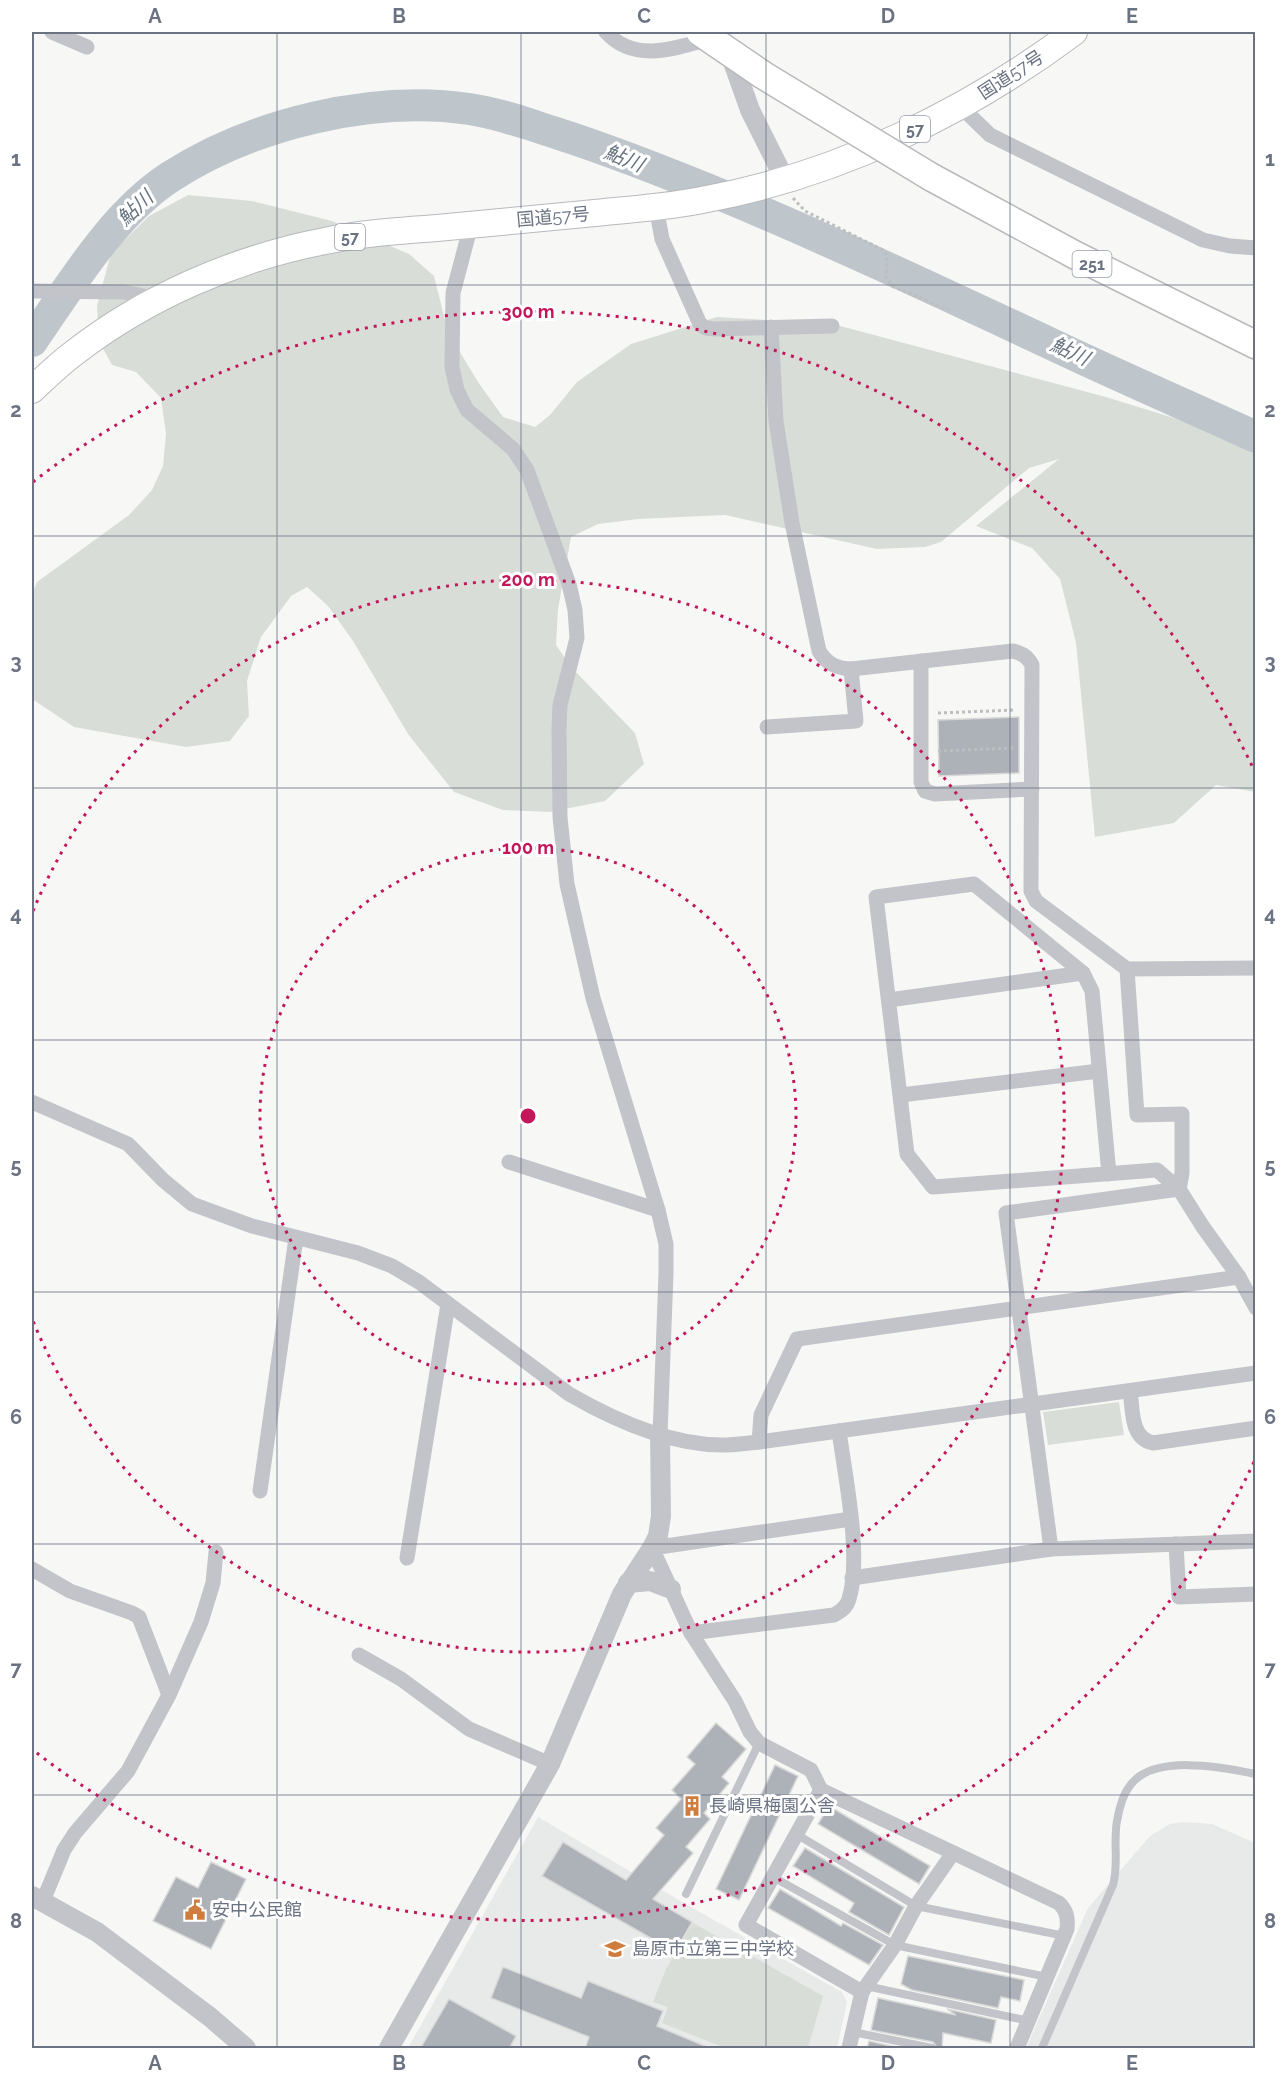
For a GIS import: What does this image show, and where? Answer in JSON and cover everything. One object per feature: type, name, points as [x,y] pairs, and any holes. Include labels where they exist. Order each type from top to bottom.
[{"type":"highway","name":"国道57号","points":[[32,390],[74,353],[116,324],[159,299],[212,275],[267,255],[324,241],[374,233],[656,207],[706,200],[785,180],[910,132],[960,106],[1024,68],[1074,32]]},
{"type":"highway","name":"251","points":[[715,33],[763,75],[932,177],[1075,255],[1256,345]]},
{"type":"street","points":[[52,32],[87,47]]},
{"type":"street","points":[[606,32],[631,49],[653,52],[674,49],[715,33],[750,111],[785,180]]},
{"type":"street","points":[[960,106],[990,135],[1203,240],[1256,249]]},
{"type":"street","points":[[656,207],[662,240],[700,324],[714,329],[832,326]]},
{"type":"street","points":[[389,2049],[550,1764],[628,1583],[652,1548],[660,1526],[660,1435],[666,1244],[658,1210],[593,998],[567,884],[560,817],[560,705],[577,638],[575,610],[569,584],[527,470],[513,449],[468,410],[457,390],[452,367],[453,293],[471,225]]},
{"type":"street","points":[[32,291],[124,292],[159,299]]},
{"type":"street","points":[[771,327],[776,421],[792,523],[819,651],[824,659],[831,665],[851,669],[1013,651],[1029,658],[1032,666],[1031,891],[1036,901],[1127,969],[1256,968]]},
{"type":"street","points":[[921,661],[921,782],[925,791],[930,793],[1032,789]]},
{"type":"street","points":[[767,727],[856,720],[851,669]]},
{"type":"street","points":[[1109,1174],[1092,991],[1083,973],[974,884],[876,897],[908,1154],[933,1186],[1109,1174],[1157,1170],[1179,1189],[1255,1304]]},
{"type":"street","points":[[1127,969],[1137,1115],[1182,1114],[1182,1173],[1179,1189]]},
{"type":"street","points":[[889,1000],[1083,973]]},
{"type":"street","points":[[901,1095],[1100,1071]]},
{"type":"street","points":[[32,1102],[128,1144],[163,1180],[192,1204],[252,1226],[358,1253],[392,1266],[419,1282],[569,1394],[594,1408],[660,1435],[706,1444],[759,1442],[1256,1373]]},
{"type":"street","points":[[509,1162],[658,1210]]},
{"type":"street","points":[[1051,1549],[1006,1213],[1179,1189]]},
{"type":"street","points":[[260,1491],[296,1238]]},
{"type":"street","points":[[759,1442],[761,1415],[797,1339],[1239,1277]]},
{"type":"street","points":[[407,1558],[448,1304]]},
{"type":"street","points":[[1130,1391],[1136,1431],[1145,1441],[1153,1443],[1256,1428]]},
{"type":"street","points":[[692,1633],[834,1615],[844,1608],[849,1600],[854,1550],[839,1431]]},
{"type":"street","points":[[652,1548],[851,1519]]},
{"type":"street","points":[[852,1578],[1051,1549],[1256,1541]]},
{"type":"street","points":[[1176,1544],[1179,1597],[1256,1594]]},
{"type":"street","points":[[652,1548],[692,1633],[735,1701],[750,1732],[759,1743],[811,1770],[821,1790],[1059,1903],[1067,1914],[1065,1936],[1017,2049]]},
{"type":"street","points":[[216,1552],[213,1583],[201,1622],[169,1695],[128,1771],[75,1833],[37,1899],[97,1932],[210,2017],[246,2049]]},
{"type":"street","points":[[32,1569],[70,1591],[139,1617],[169,1695]]},
{"type":"street","points":[[628,1583],[650,1581],[671,1588]]},
{"type":"street","points":[[358,1655],[401,1679],[469,1729],[550,1764]]},
{"type":"street","points":[[821,1790],[746,1925],[864,1989]]},
{"type":"street","points":[[849,2049],[864,1989],[895,1945],[916,1906],[953,1853]]},
{"type":"lane","points":[[686,1894],[759,1743]]},
{"type":"lane","points":[[1042,2049],[1113,1885],[1116,1875],[1117,1821],[1121,1803],[1129,1786],[1136,1779],[1161,1768],[1188,1764],[1211,1765],[1256,1774]]},
{"type":"lane","points":[[796,1834],[916,1906],[1065,1936]]},
{"type":"lane","points":[[773,1876],[895,1945],[1047,1977]]},
{"type":"lane","points":[[864,1989],[1029,2021]]},
{"type":"lane","points":[[853,2032],[932,2049]]},
{"type":"path","points":[[785,180],[794,200],[805,211],[887,253],[886,277],[892,286],[949,310]]},
{"type":"path","points":[[921,714],[1032,710]]},
{"type":"path","points":[[921,751],[1032,748]]},
{"type":"shaded area","points":[[188,195],[252,201],[332,221],[409,254],[434,276],[448,332],[478,382],[503,417],[535,427],[550,415],[577,382],[631,344],[717,317],[833,324],[1106,397],[1174,418],[1255,449],[1255,792],[1216,785],[1174,823],[1095,837],[1076,643],[1060,579],[1032,548],[976,526],[1059,459],[1029,468],[941,542],[925,547],[877,549],[725,515],[638,519],[598,524],[571,537],[558,609],[556,645],[572,668],[635,733],[644,764],[605,801],[550,812],[503,810],[454,792],[408,734],[353,641],[328,606],[307,587],[291,596],[261,637],[247,681],[249,716],[230,741],[186,747],[74,727],[32,699],[32,595],[37,582],[129,515],[152,490],[163,466],[166,434],[161,398],[136,372],[112,365],[99,341],[97,306],[111,253],[149,216]]},
{"type":"shaded area","points":[[1119,1402],[1124,1435],[1048,1445],[1043,1412]]},
{"type":"shaded area","name":"島原市立第三中学校","points":[[538,1817],[842,1992],[847,2002],[837,2048],[408,2048]]},
{"type":"shaded area","points":[[1184,1822],[1212,1824],[1255,1843],[1255,2048],[1026,2048],[1088,1908],[1150,1836],[1170,1824]]},
{"type":"shaded area","points":[[693,1923],[823,1996],[808,2048],[725,2048],[662,2023],[668,2007],[653,2002],[666,1969]]},
{"type":"building","points":[[1019,717],[1019,773],[939,776],[938,720]]},
{"type":"building","points":[[716,1723],[746,1749],[722,1777],[729,1783],[704,1813],[710,1819],[686,1847],[693,1853],[653,1899],[692,1922],[675,1952],[542,1876],[563,1842],[626,1880],[664,1835],[656,1828],[681,1799],[672,1790],[695,1764],[687,1757]]},
{"type":"building","points":[[775,1765],[798,1776],[739,1900],[716,1889]]},
{"type":"building","points":[[829,1806],[930,1866],[919,1884],[818,1824]]},
{"type":"building","points":[[805,1848],[904,1907],[889,1935],[849,1912],[854,1903],[793,1866]]},
{"type":"building","name":"安中公民館","points":[[211,1862],[246,1879],[211,1949],[153,1921],[176,1877],[198,1888]]},
{"type":"building","points":[[780,1889],[841,1926],[843,1923],[883,1945],[869,1965],[768,1908]]},
{"type":"building","points":[[908,1956],[1024,1980],[1020,2001],[1001,1997],[998,2008],[912,1990],[901,1984]]},
{"type":"building","points":[[503,1967],[581,1998],[588,1981],[663,2011],[657,2026],[712,2049],[585,2049],[589,2037],[491,1998]]},
{"type":"building","points":[[878,1998],[956,2015],[947,2009],[996,2020],[991,2043],[943,2033],[942,2049],[938,2049],[933,2042],[871,2030]]},
{"type":"building","points":[[449,1999],[516,2036],[509,2049],[420,2049]]},
{"type":"building","points":[[869,2041],[904,2049],[867,2049]]},
{"type":"waterway","name":"鮎川","points":[[32,341],[94,252],[129,211],[170,177],[202,158],[238,142],[314,118],[353,110],[392,106],[431,106],[469,109],[513,119],[600,148],[687,181],[850,251],[1256,437]]},
{"type":"place","name":"長崎県梅園公舎","points":[[692,1806]]},
{"type":"place","name":"安中公民館","points":[[195,1910]]},
{"type":"place","name":"島原市立第三中学校","points":[[615,1949]]}]
